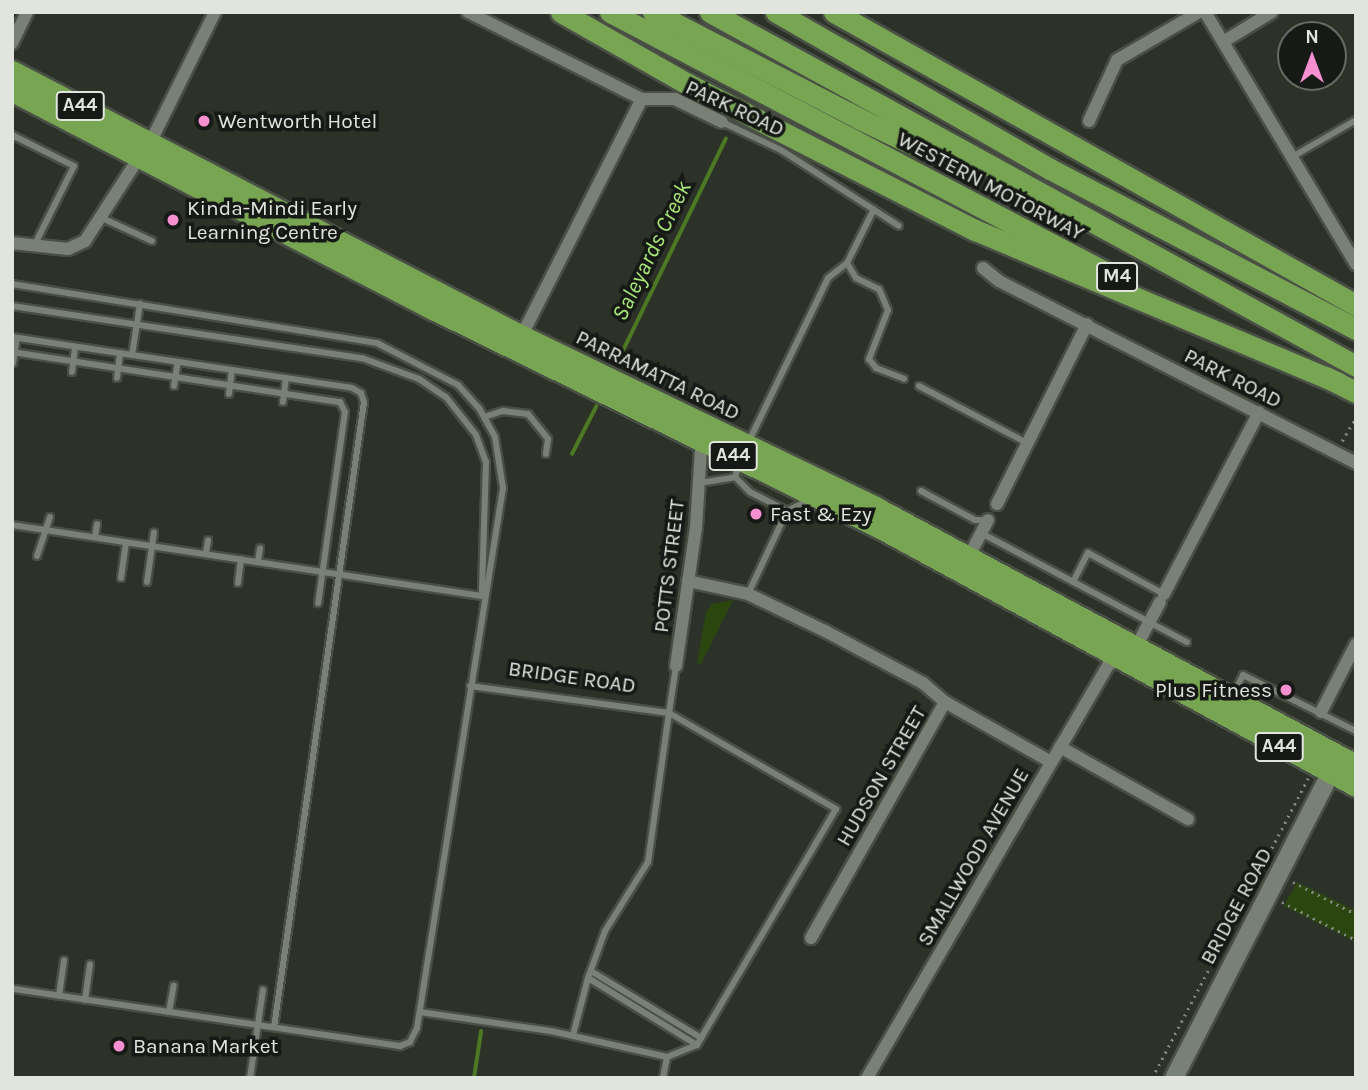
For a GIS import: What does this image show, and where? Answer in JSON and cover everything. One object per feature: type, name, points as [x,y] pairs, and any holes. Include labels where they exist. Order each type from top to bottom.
[{"type":"highway","points":[[561,12],[725,113],[750,125],[975,230],[1346,387]]},
{"type":"highway","name":"WESTERN MOTORWAY","points":[[610,12],[744,73],[1073,257],[1346,387]]},
{"type":"highway","points":[[653,12],[744,73]]},
{"type":"highway","name":"WESTERN MOTORWAY","points":[[710,12],[1356,366]]},
{"type":"highway","points":[[776,12],[801,17]]},
{"type":"highway","points":[[834,12],[1356,305]]},
{"type":"highway","points":[[848,12],[929,65]]},
{"type":"highway","name":"WESTERN MOTORWAY","points":[[801,17],[830,43],[1050,169],[1356,329]]},
{"type":"highway","name":"PARRAMATTA ROAD","points":[[12,71],[143,149],[518,343],[704,433],[741,460],[964,565]]},
{"type":"highway","points":[[770,87],[918,147],[978,161]]},
{"type":"highway","name":"PARRAMATTA ROAD","points":[[12,91],[143,149]]},
{"type":"highway","name":"PARRAMATTA ROAD","points":[[741,460],[964,565],[1334,768]]},
{"type":"highway","name":"PARRAMATTA ROAD","points":[[1126,654],[1230,701],[1334,768],[1356,786]]},
{"type":"street","points":[[12,43],[27,12]]},
{"type":"street","points":[[12,243],[77,247],[102,218],[143,149],[215,12]]},
{"type":"street","name":"PARK ROAD","points":[[468,12],[642,99],[675,99],[725,113]]},
{"type":"street","points":[[1089,121],[1117,60],[1199,12]]},
{"type":"street","points":[[1205,12],[1356,264]]},
{"type":"street","points":[[1223,42],[1272,12]]},
{"type":"street","points":[[518,343],[642,99]]},
{"type":"street","name":"PARK ROAD","points":[[983,268],[1356,463]]},
{"type":"street","points":[[997,503],[1087,324]]},
{"type":"street","name":"SMALLWOOD AVENUE","points":[[867,1078],[1108,665],[1126,654],[1150,622],[1259,412]]},
{"type":"street","name":"POTTS STREET","points":[[676,666],[704,433]]},
{"type":"street","points":[[964,565],[988,520]]},
{"type":"street","points":[[688,581],[748,594],[923,683],[945,702]]},
{"type":"street","points":[[1321,712],[1356,644]]},
{"type":"street","name":"HUDSON STREET","points":[[811,937],[945,702],[1051,762]]},
{"type":"street","points":[[1060,747],[1188,819]]},
{"type":"street","name":"BRIDGE ROAD","points":[[1174,1078],[1334,768]]},
{"type":"lane","points":[[1292,157],[1356,120]]},
{"type":"lane","name":"PARK ROAD","points":[[750,125],[899,226]]},
{"type":"lane","points":[[12,135],[74,166],[34,245]]},
{"type":"lane","points":[[698,483],[741,460],[828,278],[847,263],[874,209]]},
{"type":"lane","points":[[102,218],[152,241]]},
{"type":"lane","points":[[847,263],[856,278],[879,289],[888,310],[869,359],[876,368],[904,379]]},
{"type":"lane","points":[[12,284],[377,343],[458,385],[484,417],[495,437],[503,488],[482,596],[414,1037],[400,1046],[12,989]]},
{"type":"lane","points":[[132,355],[140,304]]},
{"type":"lane","points":[[12,306],[362,358],[419,379],[446,397],[476,435],[486,462],[479,569],[482,596]]},
{"type":"lane","points":[[13,363],[15,337],[352,388],[361,393],[364,402],[274,1027]]},
{"type":"lane","points":[[72,372],[75,347]]},
{"type":"lane","points":[[14,353],[230,386],[283,398],[340,402],[345,412],[318,603]]},
{"type":"lane","points":[[117,378],[120,353]]},
{"type":"lane","points":[[174,386],[178,362]]},
{"type":"lane","points":[[229,394],[232,370]]},
{"type":"lane","points":[[283,398],[286,378]]},
{"type":"lane","points":[[919,386],[1027,443]]},
{"type":"lane","points":[[484,417],[503,411],[528,414],[548,439],[546,454]]},
{"type":"lane","points":[[741,460],[750,492],[787,511]]},
{"type":"lane","points":[[921,491],[975,520],[988,520]]},
{"type":"lane","points":[[748,594],[787,511],[817,497]]},
{"type":"lane","points":[[37,555],[48,531],[50,517]]},
{"type":"lane","points":[[95,537],[97,524]]},
{"type":"lane","points":[[12,526],[482,596]]},
{"type":"lane","points":[[147,582],[154,532]]},
{"type":"lane","points":[[981,533],[1187,642]]},
{"type":"lane","points":[[206,553],[208,540]]},
{"type":"lane","points":[[121,578],[126,542]]},
{"type":"lane","points":[[258,561],[260,548]]},
{"type":"lane","points":[[1073,582],[1088,553],[1162,598]]},
{"type":"lane","points":[[237,583],[241,559]]},
{"type":"lane","name":"POTTS STREET","points":[[590,975],[605,931],[648,862],[676,666]]},
{"type":"lane","points":[[1230,701],[1243,675],[1356,731]]},
{"type":"lane","name":"BRIDGE ROAD","points":[[470,686],[669,713]]},
{"type":"lane","points":[[419,1012],[551,1031],[667,1057],[699,1042],[836,809],[669,713]]},
{"type":"lane","points":[[59,996],[64,960]]},
{"type":"lane","points":[[85,1000],[90,964]]},
{"type":"lane","points":[[573,1035],[590,975],[699,1042]]},
{"type":"lane","points":[[169,1012],[174,985]]},
{"type":"lane","points":[[250,1078],[263,990]]},
{"type":"lane","points":[[663,1078],[667,1057]]},
{"type":"path","points":[[1346,434],[1356,417]]},
{"type":"path","points":[[1152,1078],[1334,768]]},
{"type":"path","points":[[1293,882],[1356,914]]},
{"type":"path","points":[[1282,902],[1356,940]]},
{"type":"green space","points":[[733,600],[701,664],[697,663],[706,612],[712,604]]},
{"type":"green space","points":[[1297,882],[1356,911],[1356,942],[1284,906]]},
{"type":"waterway","name":"Saleyards Creek","points":[[617,363],[726,139]]},
{"type":"waterway","name":"Saleyards Creek","points":[[572,454],[596,407]]},
{"type":"waterway","name":"Saleyards Creek","points":[[474,1078],[481,1032]]},
{"type":"place","name":"Wentworth Hotel","points":[[204,121]]},
{"type":"place","name":"Kinda-Mindi Early Learning Centre","points":[[173,220]]},
{"type":"place","name":"Fast & Ezy","points":[[756,514]]},
{"type":"place","name":"Plus Fitness","points":[[1286,690]]},
{"type":"place","name":"Banana Market","points":[[119,1046]]}]
